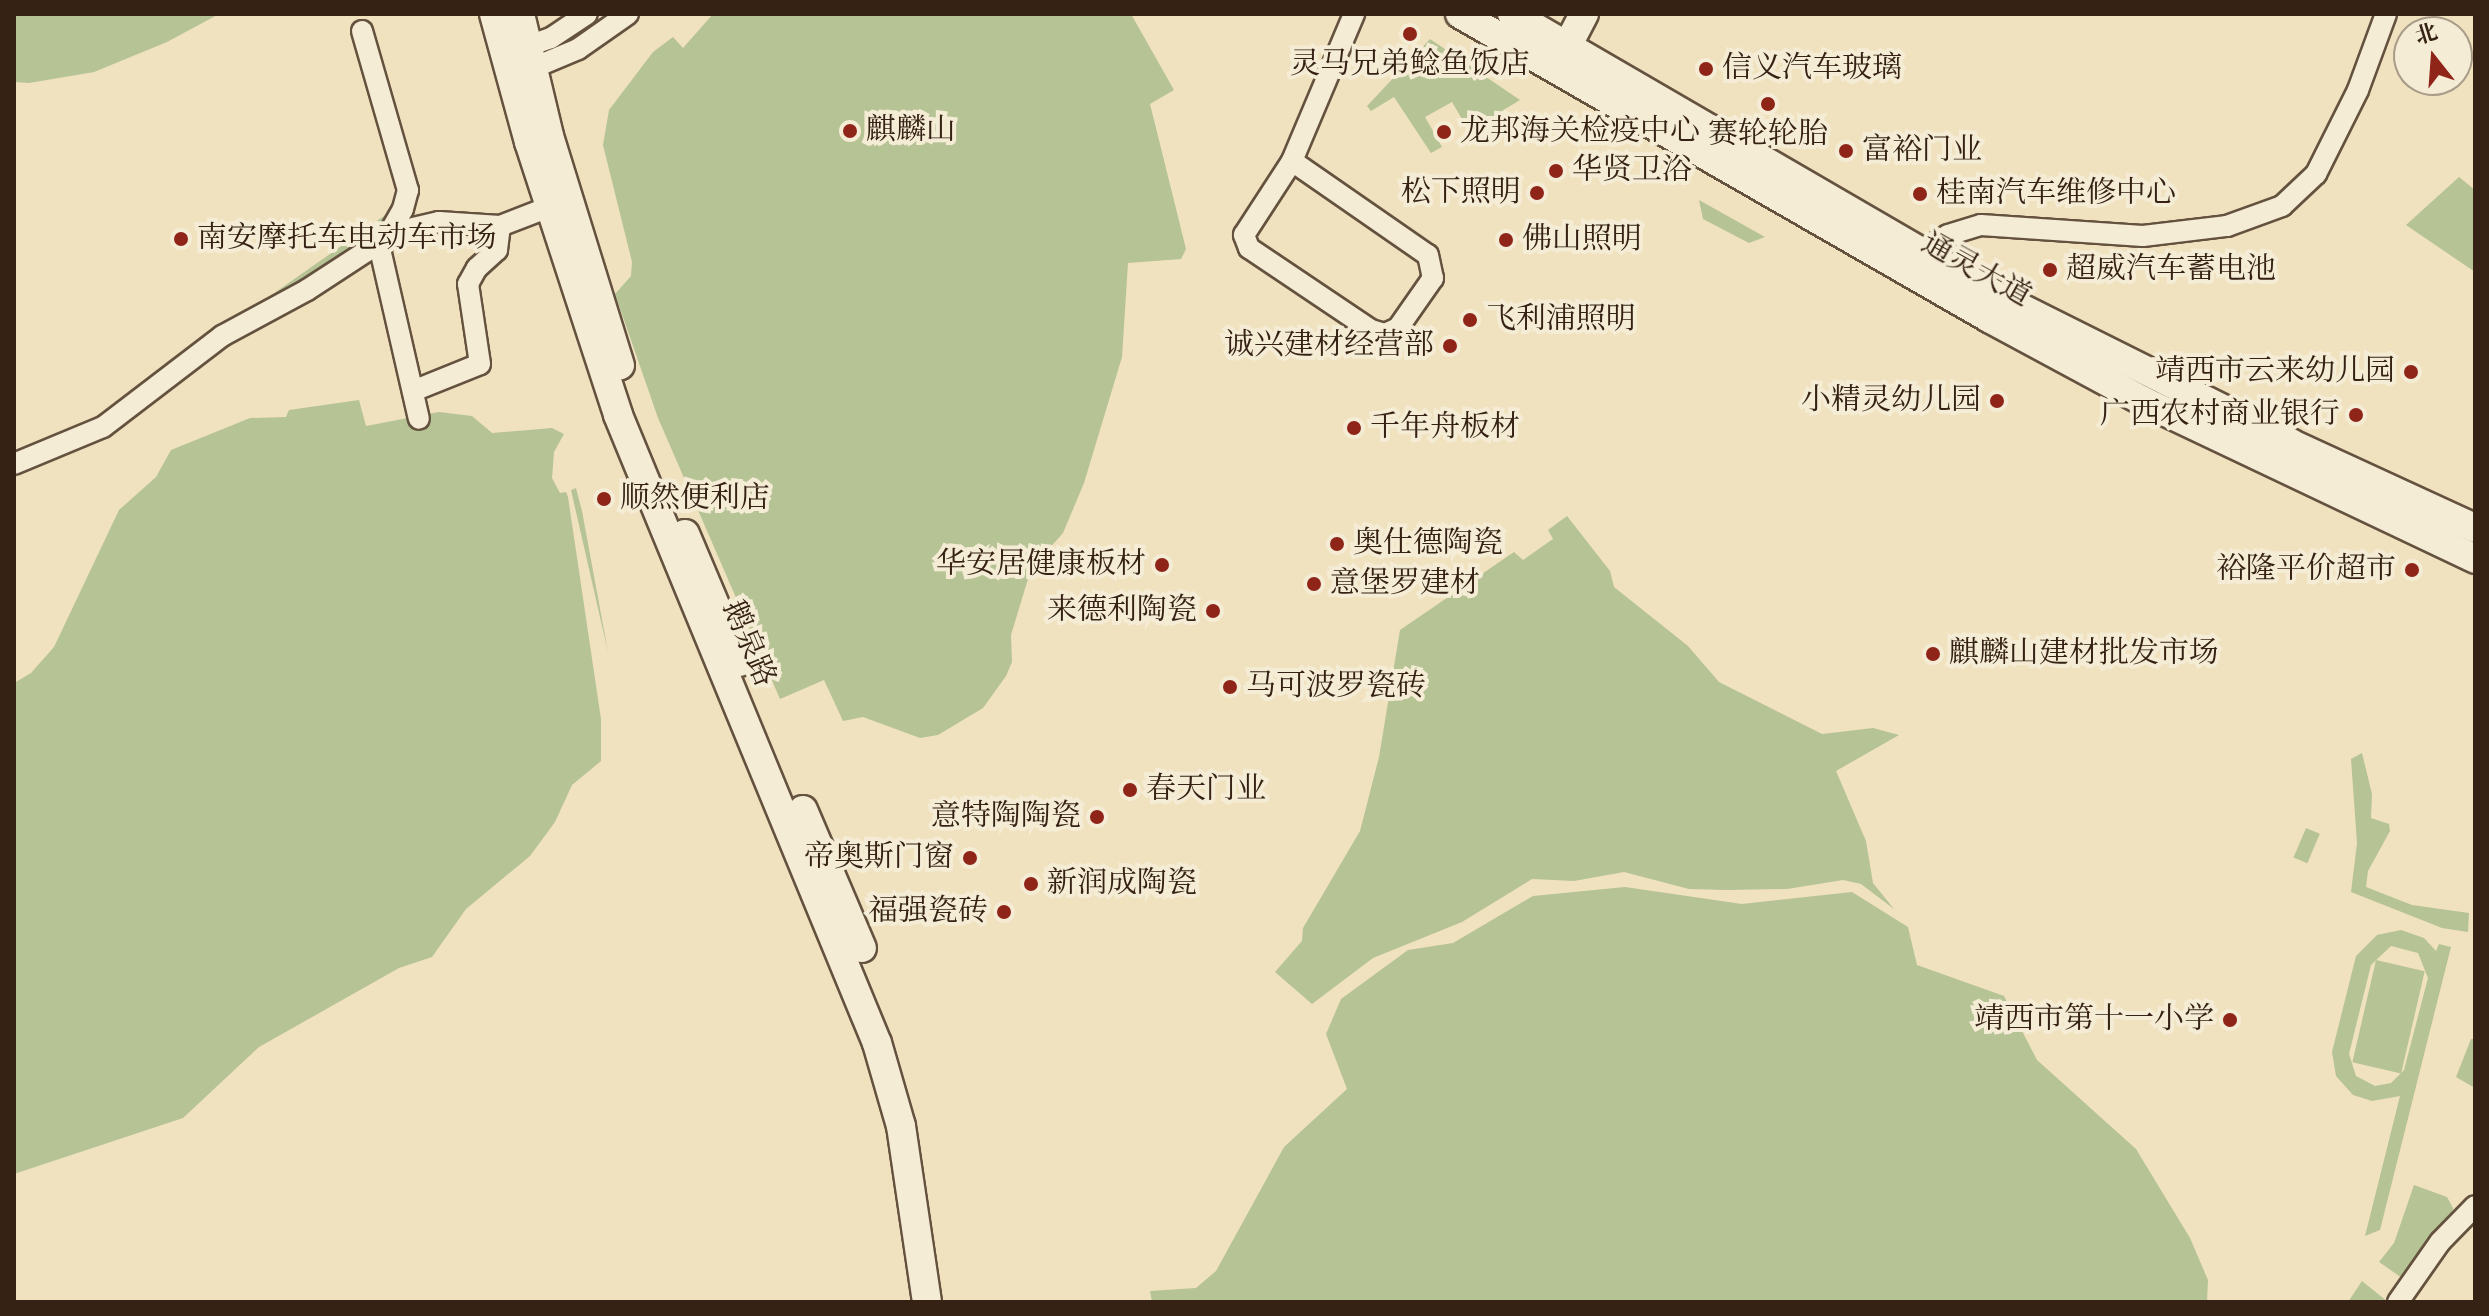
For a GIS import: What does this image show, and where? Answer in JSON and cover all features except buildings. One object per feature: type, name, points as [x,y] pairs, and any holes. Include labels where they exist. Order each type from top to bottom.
[{"type":"main road","name":"鹅泉路","points":[[494,14],[519,62],[644,431],[848,912],[904,1066],[931,1186],[944,1302]]},
{"type":"main road","name":"鹅泉路","points":[[520,14],[519,62],[549,207],[639,471],[877,1043],[901,1126],[927,1302]]},
{"type":"main road","name":"通灵大道","points":[[1460,14],[1551,44],[1921,252],[2249,423],[2475,528]]},
{"type":"main road","name":"通灵大道","points":[[1512,14],[1551,44],[2129,393],[2475,559]]},
{"type":"main road","points":[[1551,44],[1584,14]]},
{"type":"street","points":[[519,62],[587,14]]},
{"type":"street","points":[[519,62],[578,49],[628,14]]},
{"type":"street","points":[[1292,161],[1428,255],[1433,278],[1398,328],[1385,334],[1371,330],[1245,241],[1245,228],[1292,161],[1354,14]]},
{"type":"street","points":[[1921,252],[1948,235],[1981,225],[2143,236],[2227,226],[2282,206],[2316,174],[2358,90],[2386,14]]},
{"type":"street","points":[[362,31],[408,190],[403,209],[386,237],[381,258],[419,419]]},
{"type":"street","points":[[14,464],[103,427],[222,336],[307,290],[386,237],[439,222],[500,226],[549,207]]},
{"type":"street","points":[[413,391],[480,364],[468,284],[477,268],[497,250],[500,226]]},
{"type":"street","points":[[2398,1302],[2440,1242],[2475,1206]]},
{"type":"green space","points":[[14,14],[219,14],[167,42],[94,72],[29,83],[14,82]]},
{"type":"green space","points":[[713,14],[1131,14],[1174,90],[1150,104],[1186,249],[1181,259],[1128,263],[1122,357],[1084,483],[1063,533],[1031,569],[1011,635],[1012,662],[983,708],[938,735],[920,738],[863,717],[843,721],[824,680],[780,699],[658,418],[615,294],[631,276],[632,262],[603,145],[609,110],[653,52],[673,37],[683,48]]},
{"type":"green space","points":[[1430,39],[1520,100],[1469,131],[1452,102],[1425,117],[1442,147],[1431,153],[1394,97],[1371,111],[1367,106]]},
{"type":"green space","points":[[2459,177],[2475,190],[2475,272],[2406,225]]},
{"type":"green space","points":[[1699,200],[1765,237],[1749,243],[1703,219]]},
{"type":"green space","points":[[394,209],[382,228],[315,277],[236,320]]},
{"type":"green space","points":[[359,400],[366,426],[439,412],[472,416],[492,433],[552,428],[564,434],[554,452],[552,478],[560,493],[566,492],[568,497],[601,719],[601,761],[572,785],[555,822],[530,856],[466,909],[432,957],[399,968],[259,1047],[183,1118],[14,1174],[14,683],[31,673],[54,647],[119,510],[156,477],[171,450],[250,418],[286,417],[289,410]]},
{"type":"green space","points":[[576,488],[582,511],[608,652],[571,490]]},
{"type":"green space","points":[[1567,516],[1610,571],[1614,587],[1688,646],[1719,682],[1822,734],[1873,728],[1899,735],[1836,771],[1866,841],[1873,883],[1894,909],[1861,884],[1843,880],[1787,889],[1728,890],[1689,889],[1624,872],[1574,881],[1532,879],[1462,922],[1373,958],[1312,1004],[1275,972],[1302,941],[1303,928],[1360,831],[1379,757],[1400,630],[1514,552],[1523,560],[1553,539],[1548,530]]},
{"type":"green space","points":[[2362,753],[2372,794],[2371,818],[2389,824],[2390,831],[2368,871],[2366,887],[2412,905],[2469,913],[2468,932],[2442,928],[2351,892],[2357,843],[2351,759]]},
{"type":"green space","points":[[2306,828],[2320,834],[2307,863],[2293,857]]},
{"type":"green space","points":[[1625,887],[1742,904],[1852,892],[1908,927],[1917,965],[2004,996],[2037,1060],[2136,1149],[2190,1238],[2208,1280],[2207,1302],[1152,1302],[1150,1291],[1196,1288],[1216,1271],[1284,1147],[1347,1089],[1326,1034],[1341,999],[1408,950],[1453,943],[1533,896]]},
{"type":"green space","points":[[2401,930],[2424,938],[2436,951],[2439,944],[2451,947],[2380,1230],[2365,1236],[2400,1096],[2372,1101],[2353,1095],[2336,1076],[2332,1052],[2356,956],[2377,935]],"holes":[[[2391,946],[2418,953],[2428,978],[2404,1070],[2391,1083],[2375,1086],[2356,1076],[2349,1054],[2371,965]]]},
{"type":"green space","points":[[2376,960],[2425,971],[2401,1074],[2352,1062]]},
{"type":"green space","points":[[2471,1039],[2475,1039],[2475,1088],[2456,1077]]},
{"type":"green space","points":[[2414,1185],[2447,1197],[2453,1208],[2450,1224],[2405,1280],[2379,1262],[2394,1243]]},
{"type":"green space","points":[[2362,1281],[2388,1302],[2348,1302]]},
{"type":"place","name":"灵马兄弟鲶鱼饭店","points":[[1410,34]]},
{"type":"place","name":"信义汽车玻璃","points":[[1706,69]]},
{"type":"place","name":"赛轮轮胎","points":[[1768,104]]},
{"type":"place","name":"麒麟山","points":[[850,131]]},
{"type":"place","name":"龙邦海关检疫中心","points":[[1444,132]]},
{"type":"place","name":"富裕门业","points":[[1846,151]]},
{"type":"place","name":"华贤卫浴","points":[[1556,171]]},
{"type":"place","name":"松下照明","points":[[1537,193]]},
{"type":"place","name":"桂南汽车维修中心","points":[[1920,194]]},
{"type":"place","name":"南安摩托车电动车市场","points":[[181,239]]},
{"type":"place","name":"佛山照明","points":[[1506,240]]},
{"type":"place","name":"超威汽车蓄电池","points":[[2050,270]]},
{"type":"place","name":"飞利浦照明","points":[[1470,320]]},
{"type":"place","name":"诚兴建材经营部","points":[[1450,346]]},
{"type":"place","name":"靖西市云来幼儿园","points":[[2411,372]]},
{"type":"place","name":"小精灵幼儿园","points":[[1997,401]]},
{"type":"place","name":"广西农村商业银行","points":[[2356,415]]},
{"type":"place","name":"千年舟板材","points":[[1354,428]]},
{"type":"place","name":"顺然便利店","points":[[604,499]]},
{"type":"place","name":"奥仕德陶瓷","points":[[1337,544]]},
{"type":"place","name":"华安居健康板材","points":[[1162,565]]},
{"type":"place","name":"裕隆平价超市","points":[[2412,570]]},
{"type":"place","name":"意堡罗建材","points":[[1314,584]]},
{"type":"place","name":"来德利陶瓷","points":[[1213,611]]},
{"type":"place","name":"麒麟山建材批发市场","points":[[1933,654]]},
{"type":"place","name":"马可波罗瓷砖","points":[[1230,687]]},
{"type":"place","name":"春天门业","points":[[1130,790]]},
{"type":"place","name":"意特陶陶瓷","points":[[1097,817]]},
{"type":"place","name":"帝奥斯门窗","points":[[970,858]]},
{"type":"place","name":"新润成陶瓷","points":[[1031,884]]},
{"type":"place","name":"福强瓷砖","points":[[1004,912]]},
{"type":"place","name":"靖西市第十一小学","points":[[2230,1020]]}]
